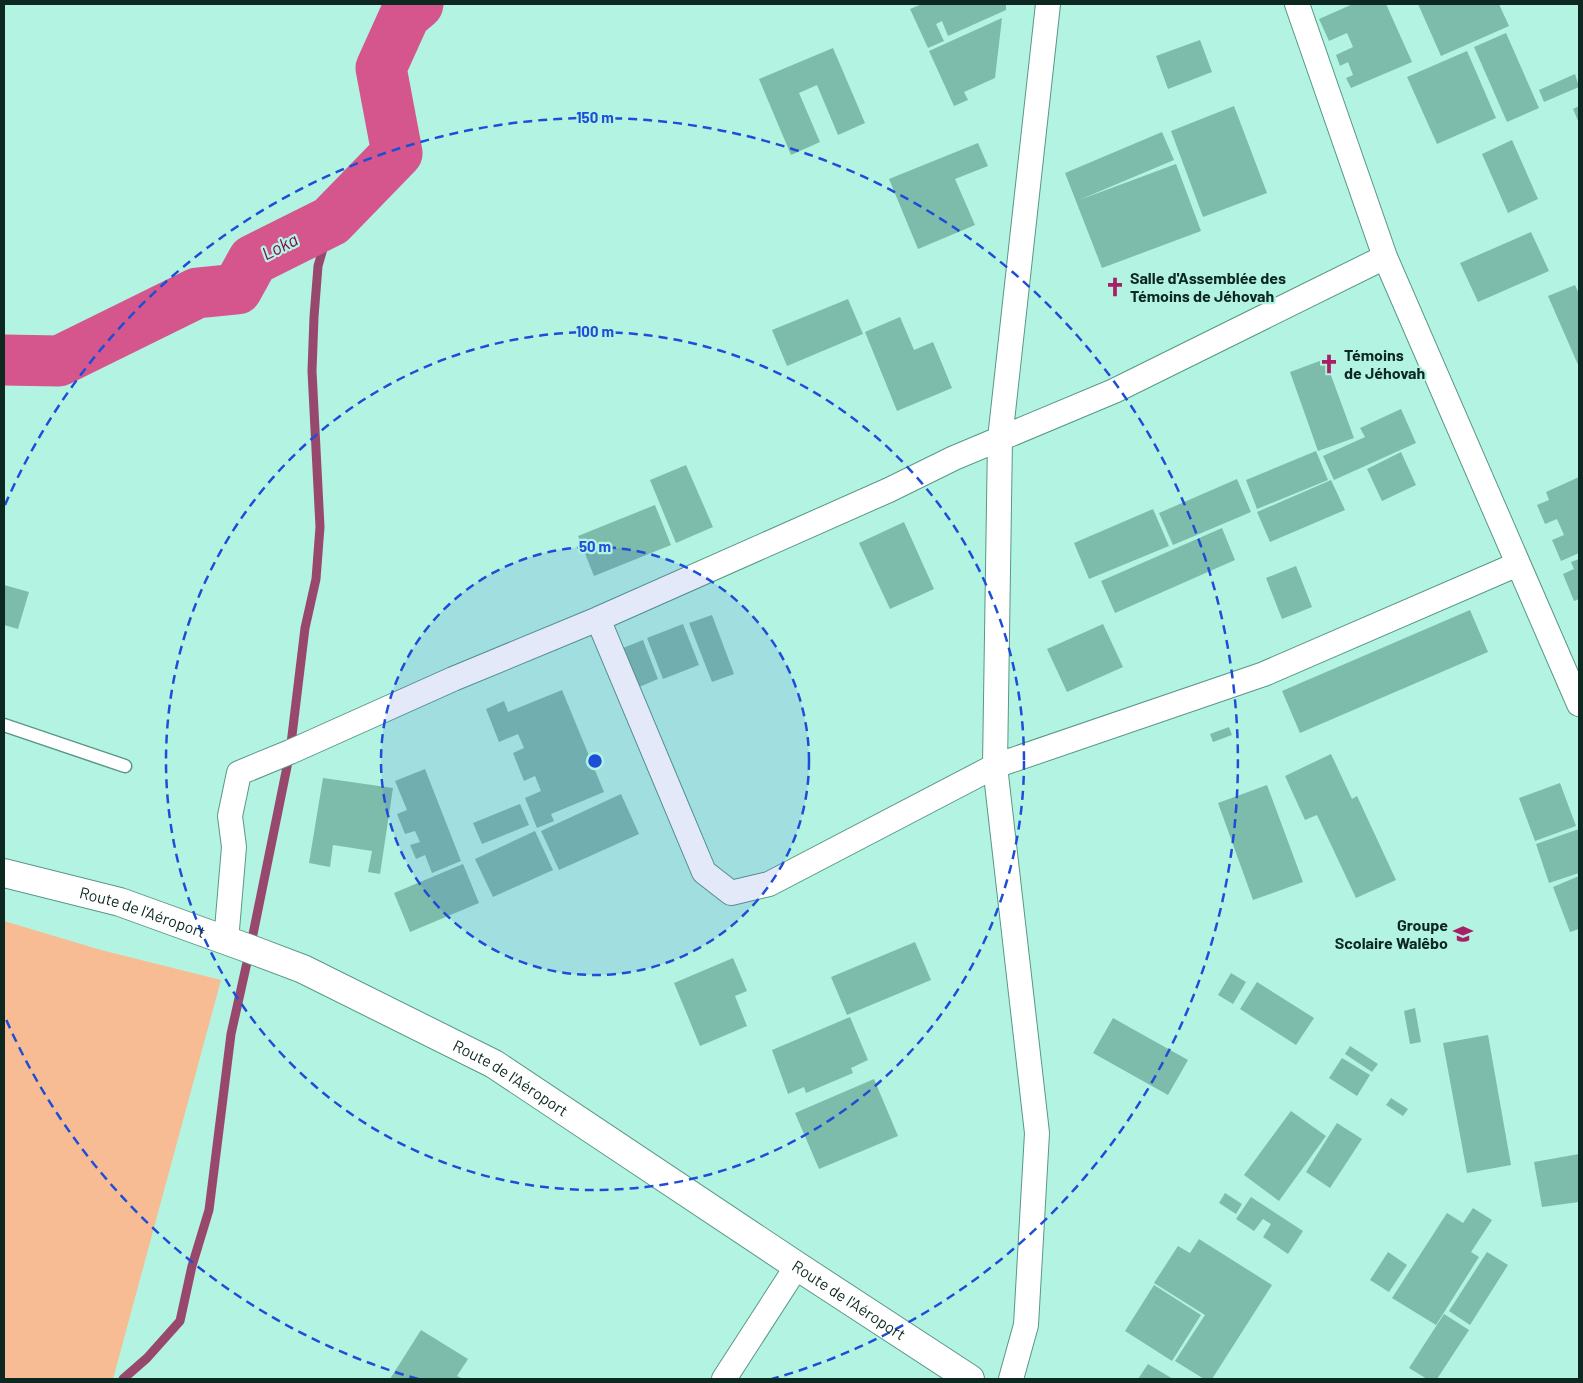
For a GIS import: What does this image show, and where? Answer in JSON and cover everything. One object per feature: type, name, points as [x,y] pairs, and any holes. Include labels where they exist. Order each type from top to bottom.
[{"type":"main road","name":"Route de l'Aéroport","points":[[4,873],[120,902],[303,969],[494,1064],[970,1379]]},
{"type":"street","points":[[1011,1379],[1026,1325],[1037,1132],[995,766],[1000,439],[1048,4]]},
{"type":"street","points":[[1297,4],[1385,257],[1579,704]]},
{"type":"street","points":[[226,941],[234,847],[230,816],[239,773],[889,490],[954,458],[1114,391],[1385,257]]},
{"type":"street","points":[[598,618],[704,872],[731,892],[769,884],[995,766],[1264,674],[1518,564]]},
{"type":"street","points":[[724,1379],[797,1266]]},
{"type":"lane","points":[[4,726],[125,766]]},
{"type":"shaded area","points":[[4,921],[101,950],[221,980],[113,1379],[4,1379]]},
{"type":"building","points":[[922,4],[1006,4],[1006,10],[948,36],[942,21],[936,24],[944,41],[928,48],[910,9]]},
{"type":"building","points":[[1353,4],[1386,4],[1412,62],[1351,88],[1346,78],[1353,75],[1348,62],[1340,66],[1336,55],[1353,47],[1347,33],[1329,41],[1319,19]]},
{"type":"building","points":[[1418,4],[1499,4],[1509,26],[1441,56]]},
{"type":"building","points":[[1002,18],[995,78],[964,92],[968,100],[954,106],[929,51]]},
{"type":"building","points":[[1506,33],[1539,108],[1507,122],[1474,47]]},
{"type":"building","points":[[1200,40],[1212,72],[1168,89],[1156,56]]},
{"type":"building","points":[[833,48],[865,123],[838,135],[817,85],[799,93],[820,142],[791,155],[759,79]]},
{"type":"building","points":[[1467,51],[1496,118],[1437,144],[1407,77]]},
{"type":"building","points":[[1575,74],[1579,87],[1544,102],[1539,90]]},
{"type":"building","points":[[1234,106],[1267,193],[1203,217],[1171,131]]},
{"type":"building","points":[[1579,106],[1579,123],[1573,109]]},
{"type":"building","points":[[1162,132],[1174,160],[1079,200],[1176,164],[1201,231],[1102,268],[1065,173]]},
{"type":"building","points":[[1512,140],[1538,199],[1508,213],[1482,154]]},
{"type":"building","points":[[978,143],[988,166],[955,179],[975,225],[918,249],[889,179]]},
{"type":"building","points":[[1531,232],[1549,271],[1478,302],[1460,263]]},
{"type":"building","points":[[1575,285],[1579,294],[1579,367],[1548,296]]},
{"type":"building","points":[[848,299],[863,334],[787,366],[772,330]]},
{"type":"building","points":[[900,317],[914,350],[933,342],[952,388],[897,411],[865,332]]},
{"type":"building","points":[[1325,359],[1354,438],[1318,451],[1290,372]]},
{"type":"building","points":[[1401,409],[1416,443],[1334,480],[1323,456],[1365,437],[1360,428]]},
{"type":"building","points":[[1316,451],[1328,480],[1257,509],[1246,480]]},
{"type":"building","points":[[1401,452],[1416,485],[1382,501],[1367,469]]},
{"type":"building","points":[[686,465],[713,527],[676,543],[650,480]]},
{"type":"building","points":[[1579,477],[1579,553],[1561,561],[1552,540],[1564,535],[1557,519],[1545,524],[1537,505],[1549,500],[1546,492]]},
{"type":"building","points":[[1237,479],[1251,512],[1173,545],[1159,513]]},
{"type":"building","points":[[1331,480],[1345,510],[1270,542],[1257,512]]},
{"type":"building","points":[[655,505],[671,545],[594,576],[578,536]]},
{"type":"building","points":[[1153,509],[1169,546],[1089,579],[1074,543]]},
{"type":"building","points":[[904,522],[934,589],[890,609],[859,543]]},
{"type":"building","points":[[1222,528],[1235,560],[1115,613],[1101,581]]},
{"type":"building","points":[[1579,559],[1579,599],[1574,601],[1563,574],[1574,569],[1571,562]]},
{"type":"building","points":[[1296,566],[1312,607],[1282,619],[1266,578]]},
{"type":"building","points":[[4,585],[29,592],[18,629],[4,625]]},
{"type":"building","points":[[1470,610],[1488,652],[1300,733],[1282,691]]},
{"type":"building","points":[[712,615],[734,674],[712,682],[689,623]]},
{"type":"building","points":[[683,624],[699,665],[663,679],[647,638]]},
{"type":"building","points":[[1103,624],[1123,667],[1067,692],[1047,649]]},
{"type":"building","points":[[643,640],[658,679],[637,688],[623,648]]},
{"type":"building","points":[[562,690],[604,792],[551,814],[554,821],[537,828],[525,798],[541,791],[535,776],[524,781],[513,753],[524,748],[518,734],[499,742],[486,709],[504,701],[508,712]]},
{"type":"building","points":[[1229,727],[1232,735],[1213,742],[1210,734]]},
{"type":"building","points":[[1331,754],[1352,799],[1357,796],[1396,880],[1356,898],[1317,815],[1305,820],[1285,776]]},
{"type":"building","points":[[425,769],[461,861],[432,873],[425,855],[416,859],[410,845],[420,842],[415,831],[405,834],[397,814],[407,810],[395,781]]},
{"type":"building","points":[[323,778],[393,788],[380,874],[368,872],[372,851],[333,845],[330,867],[309,863]]},
{"type":"building","points":[[1560,783],[1576,826],[1535,841],[1519,798]]},
{"type":"building","points":[[1267,785],[1303,882],[1253,900],[1218,803]]},
{"type":"building","points":[[621,794],[639,834],[559,870],[541,831]]},
{"type":"building","points":[[520,804],[529,825],[482,844],[473,823]]},
{"type":"building","points":[[1579,829],[1579,873],[1549,883],[1536,844]]},
{"type":"building","points":[[535,831],[553,870],[493,897],[475,859]]},
{"type":"building","points":[[463,864],[479,903],[410,932],[394,893]]},
{"type":"building","points":[[1579,876],[1579,929],[1570,932],[1553,887]]},
{"type":"building","points":[[915,942],[931,980],[847,1015],[831,977]]},
{"type":"building","points":[[733,958],[747,991],[735,996],[747,1026],[700,1046],[674,983]]},
{"type":"building","points":[[1231,973],[1246,982],[1233,1004],[1218,995]]},
{"type":"building","points":[[1257,982],[1314,1018],[1296,1045],[1240,1009]]},
{"type":"building","points":[[1415,1008],[1421,1042],[1410,1044],[1404,1011]]},
{"type":"building","points":[[850,1017],[868,1060],[851,1068],[853,1073],[806,1093],[804,1087],[788,1094],[772,1050]]},
{"type":"building","points":[[1113,1018],[1188,1060],[1168,1095],[1093,1053]]},
{"type":"building","points":[[1488,1035],[1511,1165],[1467,1173],[1443,1043]]},
{"type":"building","points":[[1350,1046],[1378,1064],[1372,1072],[1345,1054]]},
{"type":"building","points":[[1342,1058],[1370,1075],[1357,1096],[1329,1078]]},
{"type":"building","points":[[874,1079],[898,1136],[819,1169],[795,1113]]},
{"type":"building","points":[[1391,1098],[1408,1109],[1403,1116],[1386,1105]]},
{"type":"building","points":[[1291,1111],[1326,1136],[1279,1201],[1244,1175]]},
{"type":"building","points":[[1337,1123],[1362,1139],[1330,1188],[1306,1172]]},
{"type":"building","points":[[1579,1154],[1579,1202],[1542,1207],[1534,1162]]},
{"type":"building","points":[[1225,1193],[1242,1204],[1236,1214],[1219,1203]]},
{"type":"building","points":[[1251,1197],[1303,1231],[1288,1254],[1263,1237],[1271,1224],[1263,1219],[1254,1231],[1236,1219]]},
{"type":"building","points":[[1473,1208],[1492,1220],[1471,1252],[1479,1257],[1436,1325],[1392,1298],[1447,1213],[1463,1223]]},
{"type":"building","points":[[1199,1239],[1272,1285],[1212,1379],[1204,1379],[1175,1361],[1205,1315],[1154,1283],[1178,1246],[1190,1253]]},
{"type":"building","points":[[1388,1252],[1407,1265],[1389,1292],[1370,1280]]},
{"type":"building","points":[[1487,1252],[1508,1265],[1470,1325],[1449,1311]]},
{"type":"building","points":[[1154,1285],[1201,1315],[1172,1361],[1125,1331]]},
{"type":"building","points":[[1444,1314],[1469,1330],[1437,1379],[1427,1379],[1409,1368]]},
{"type":"building","points":[[421,1330],[468,1359],[457,1376],[463,1379],[390,1379]]},
{"type":"building","points":[[1148,1364],[1173,1379],[1138,1379]]},
{"type":"waterway","name":"Loka","points":[[4,360],[59,361],[197,293],[237,289],[253,260],[331,221],[397,153],[381,68],[405,15],[418,4]]},
{"type":"waterway","points":[[123,1379],[147,1358],[180,1321],[192,1266],[209,1210],[231,1034],[290,752],[305,628],[316,579],[320,527],[312,371],[314,317],[318,266],[331,221]]},
{"type":"place","name":"Salle d'Assemblée des Témoins de Jéhovah","points":[[1115,287]]},
{"type":"place","name":"Témoins de Jéhovah","points":[[1329,364]]},
{"type":"place","name":"Groupe Scolaire Walêbo","points":[[1463,934]]}]
